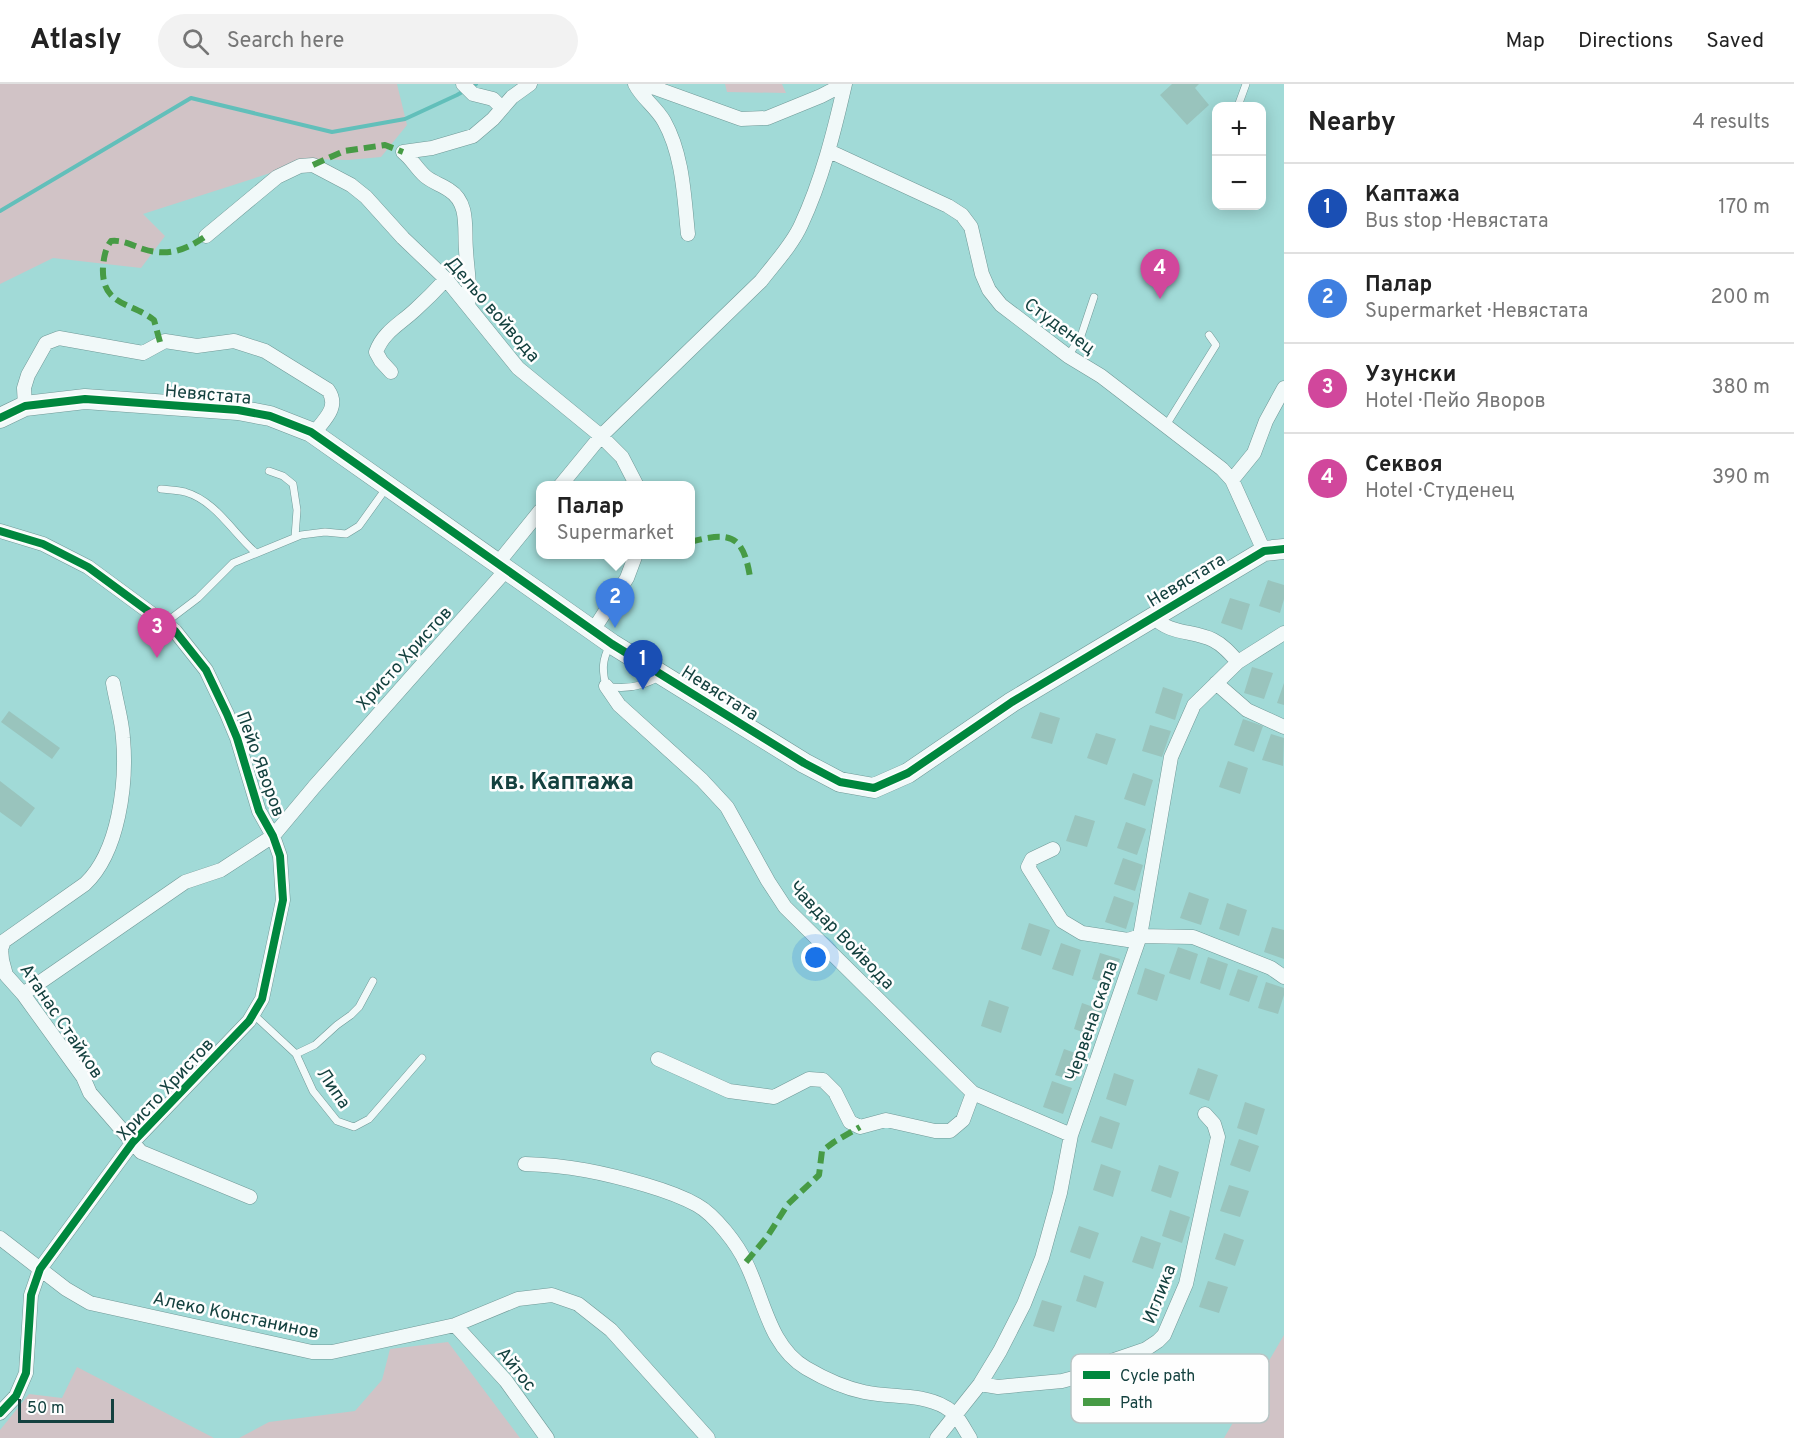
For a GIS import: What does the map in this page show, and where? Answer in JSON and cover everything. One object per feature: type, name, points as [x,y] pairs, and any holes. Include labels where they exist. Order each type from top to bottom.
[{"type":"street","points":[[463,84],[473,94],[493,99],[502,108]]},
{"type":"street","points":[[468,306],[466,222],[461,205],[451,191],[425,177],[412,159],[403,152],[432,148],[472,136],[493,119],[512,97],[530,84]]},
{"type":"street","points":[[688,234],[681,166],[663,119],[640,94],[637,84],[655,87],[741,119],[767,118],[845,84]]},
{"type":"street","points":[[565,481],[601,436],[760,281],[800,227],[829,151],[845,84]]},
{"type":"street","name":"Студенец","points":[[829,151],[948,206],[962,215],[970,227],[982,274],[989,290],[1001,305],[1068,356],[1101,376],[1222,469],[1232,480],[1264,551]]},
{"type":"street","name":"Дельо войвода","points":[[206,236],[277,177],[300,166],[313,165],[351,185],[366,196],[403,238],[446,279],[518,368],[601,436],[622,458],[634,481]]},
{"type":"street","points":[[391,372],[376,352],[379,342],[446,279]]},
{"type":"street","points":[[25,406],[24,388],[28,375],[46,343],[51,340],[59,338],[143,353],[165,341],[197,346],[234,341],[265,351],[328,390],[332,396],[332,409],[314,433]]},
{"type":"street","points":[[1232,480],[1254,453],[1266,422],[1284,388]]},
{"type":"street","name":"Невястата","points":[[0,418],[25,406],[85,399],[238,410],[270,416],[314,433],[592,632],[804,763],[840,782],[874,788],[908,773],[1012,702],[1264,551],[1284,549]]},
{"type":"street","name":"Христо Христов","points":[[0,1413],[16,1396],[26,1373],[31,1295],[40,1269],[133,1142],[249,1021],[262,999],[284,900],[280,856],[273,836],[502,566],[536,517]]},
{"type":"street","name":"Пейо Яворов","points":[[0,531],[42,544],[88,567],[165,623],[187,644],[206,670],[237,738],[259,811],[273,836]]},
{"type":"street","points":[[592,632],[627,578],[634,559]]},
{"type":"street","points":[[1153,616],[1159,624],[1170,629],[1211,639],[1223,646],[1238,662]]},
{"type":"street","name":"Червена скала","points":[[937,1438],[980,1384],[1000,1351],[1024,1304],[1042,1258],[1060,1192],[1071,1135],[1140,936],[1171,757],[1194,705],[1238,662],[1284,633]]},
{"type":"street","name":"Атанас Стайков","points":[[113,683],[123,736],[124,768],[113,832],[106,856],[94,876],[86,884],[4,941],[1,949],[2,960],[6,975],[23,994],[83,1077],[90,1093],[141,1152],[250,1197]]},
{"type":"street","points":[[1216,683],[1247,710],[1284,727]]},
{"type":"street","name":"Чавдар Войвода","points":[[606,686],[619,705],[702,780],[727,807],[785,907],[973,1093],[1071,1135]]},
{"type":"street","points":[[23,994],[184,882],[221,870],[273,836]]},
{"type":"street","points":[[1053,849],[1032,859],[1028,867],[1062,921],[1082,933],[1128,940],[1140,936],[1193,937],[1271,968],[1284,977]]},
{"type":"street","points":[[658,1059],[729,1091],[774,1097],[809,1079],[823,1080],[835,1092],[850,1122],[860,1127],[886,1120],[934,1131],[950,1131],[963,1120],[973,1093]]},
{"type":"street","name":"Иглика","points":[[1131,1354],[1146,1349],[1164,1335],[1186,1284],[1218,1137],[1214,1124],[1204,1114]]},
{"type":"street","points":[[525,1164],[558,1165],[610,1174],[661,1190],[698,1205],[730,1238],[746,1262],[777,1340],[786,1353],[805,1368],[866,1393],[930,1400],[946,1407],[955,1415],[970,1438]]},
{"type":"street","name":"Алеко Констанинов","points":[[0,1238],[66,1290],[90,1303],[312,1352],[333,1352],[455,1325],[518,1299],[552,1295],[578,1304],[611,1330],[708,1438]]},
{"type":"street","name":"Айтос","points":[[455,1325],[506,1381],[547,1438]]},
{"type":"street","name":"Иглика","points":[[980,1384],[998,1387],[1071,1379]]},
{"type":"lane","points":[[1239,102],[1246,84]]},
{"type":"lane","points":[[1068,356],[1081,336],[1094,297]]},
{"type":"lane","points":[[1165,427],[1216,345],[1209,335]]},
{"type":"lane","points":[[269,471],[283,476],[293,484],[297,510],[295,537]]},
{"type":"lane","points":[[165,623],[198,598],[233,563],[295,537],[325,532],[345,534],[359,526],[388,486]]},
{"type":"lane","points":[[161,489],[184,492],[202,499],[215,508],[256,553]]},
{"type":"lane","points":[[612,644],[604,656],[602,670],[606,686],[639,687],[662,674]]},
{"type":"lane","points":[[296,1054],[315,1045],[351,1015],[359,1007],[373,981]]},
{"type":"lane","name":"Липа","points":[[253,1014],[296,1054],[313,1091],[337,1121],[354,1126],[369,1119],[422,1058]]},
{"type":"shaded area","points":[[0,84],[397,84],[407,125],[381,157],[348,160],[314,159],[143,214],[165,236],[141,268],[53,258],[0,284]]},
{"type":"shaded area","points":[[725,84],[782,84],[786,93],[727,92]]},
{"type":"shaded area","points":[[1284,1335],[1284,1438],[1224,1438],[1233,1423],[1269,1423],[1269,1361]]},
{"type":"shaded area","points":[[448,1342],[520,1438],[239,1438],[269,1422],[355,1411],[382,1380],[390,1349]]},
{"type":"shaded area","points":[[77,1367],[214,1438],[0,1438],[0,1430],[29,1394],[62,1398]]},
{"type":"building","points":[[1172,84],[1199,84],[1195,88],[1209,105],[1187,125],[1160,95]]},
{"type":"building","points":[[1268,580],[1284,585],[1284,599],[1280,613],[1259,606]]},
{"type":"building","points":[[1230,598],[1250,604],[1242,630],[1221,623]]},
{"type":"building","points":[[1252,667],[1273,673],[1264,699],[1244,693]]},
{"type":"building","points":[[1284,683],[1284,705],[1277,703]]},
{"type":"building","points":[[1163,687],[1183,694],[1175,720],[1155,713]]},
{"type":"building","points":[[9,711],[60,748],[52,759],[1,722]]},
{"type":"building","points":[[1040,712],[1060,718],[1052,744],[1031,738]]},
{"type":"building","points":[[1243,719],[1263,726],[1254,752],[1234,745]]},
{"type":"building","points":[[1150,725],[1171,731],[1162,757],[1142,751]]},
{"type":"building","points":[[1096,733],[1116,739],[1107,765],[1087,758]]},
{"type":"building","points":[[1271,734],[1284,738],[1283,766],[1262,760]]},
{"type":"building","points":[[1228,761],[1248,768],[1240,794],[1219,787]]},
{"type":"building","points":[[1133,773],[1153,780],[1145,806],[1124,799]]},
{"type":"building","points":[[0,781],[35,808],[21,827],[0,812]]},
{"type":"building","points":[[1075,815],[1095,821],[1087,847],[1066,841]]},
{"type":"building","points":[[1126,822],[1146,829],[1137,855],[1117,848]]},
{"type":"building","points":[[1123,858],[1143,865],[1135,891],[1114,884]]},
{"type":"building","points":[[1189,892],[1209,899],[1201,925],[1180,918]]},
{"type":"building","points":[[1114,896],[1134,903],[1126,929],[1105,922]]},
{"type":"building","points":[[1227,903],[1247,910],[1239,936],[1219,929]]},
{"type":"building","points":[[1029,923],[1050,930],[1041,956],[1021,949]]},
{"type":"building","points":[[1272,927],[1284,930],[1284,959],[1264,952]]},
{"type":"building","points":[[1061,943],[1081,950],[1073,976],[1052,969]]},
{"type":"building","points":[[1178,947],[1198,954],[1190,980],[1169,973]]},
{"type":"building","points":[[1100,953],[1120,959],[1112,985],[1092,979]]},
{"type":"building","points":[[1208,957],[1228,964],[1220,990],[1200,983]]},
{"type":"building","points":[[1145,968],[1165,975],[1157,1001],[1137,994]]},
{"type":"building","points":[[1238,969],[1258,976],[1249,1002],[1229,995]]},
{"type":"building","points":[[1266,982],[1284,988],[1278,1014],[1258,1008]]},
{"type":"building","points":[[989,1000],[1009,1007],[1001,1033],[981,1026]]},
{"type":"building","points":[[1082,1003],[1102,1010],[1094,1036],[1074,1029]]},
{"type":"building","points":[[1064,1049],[1084,1056],[1075,1081],[1055,1075]]},
{"type":"building","points":[[1198,1068],[1218,1075],[1209,1101],[1189,1094]]},
{"type":"building","points":[[1114,1073],[1134,1080],[1126,1106],[1106,1099]]},
{"type":"building","points":[[1052,1081],[1072,1088],[1063,1114],[1043,1107]]},
{"type":"building","points":[[1245,1102],[1265,1109],[1257,1135],[1237,1128]]},
{"type":"building","points":[[1100,1116],[1120,1123],[1112,1149],[1091,1142]]},
{"type":"building","points":[[1239,1139],[1259,1146],[1250,1172],[1230,1165]]},
{"type":"building","points":[[1101,1164],[1121,1171],[1113,1197],[1093,1190]]},
{"type":"building","points":[[1159,1165],[1179,1172],[1171,1198],[1151,1191]]},
{"type":"building","points":[[1229,1185],[1249,1191],[1240,1217],[1220,1211]]},
{"type":"building","points":[[1170,1210],[1190,1217],[1182,1243],[1162,1236]]},
{"type":"building","points":[[1079,1226],[1099,1233],[1090,1259],[1070,1252]]},
{"type":"building","points":[[1224,1233],[1244,1240],[1235,1266],[1215,1259]]},
{"type":"building","points":[[1141,1236],[1161,1243],[1153,1269],[1132,1262]]},
{"type":"building","points":[[1084,1275],[1104,1282],[1096,1308],[1076,1301]]},
{"type":"building","points":[[1208,1281],[1228,1287],[1219,1313],[1199,1307]]},
{"type":"building","points":[[1042,1300],[1062,1306],[1054,1332],[1033,1326]]},
{"type":"waterway","points":[[0,211],[191,98],[332,132],[405,119],[476,84]]},
{"type":"marked path","points":[[313,165],[344,151],[385,145],[403,152]]},
{"type":"marked path","points":[[160,342],[154,320],[119,301],[107,289],[103,267],[107,247],[111,241],[116,241],[152,251],[169,252],[191,245],[206,236]]},
{"type":"marked path","points":[[695,541],[715,537],[732,539],[743,552],[750,577]]},
{"type":"marked path","points":[[746,1262],[767,1237],[788,1204],[819,1175],[822,1151],[860,1127]]},
{"type":"cycle path","points":[[0,418],[25,406],[85,399],[238,410],[270,416],[311,432],[612,644],[804,763],[840,782],[874,788],[908,773],[1012,702],[1264,551],[1284,549]]},
{"type":"cycle path","points":[[0,531],[43,544],[88,567],[175,631],[206,670],[237,738],[259,811],[273,836],[280,856],[283,900],[262,999],[249,1021],[133,1142],[40,1269],[31,1295],[26,1373],[16,1396],[0,1413]]},
{"type":"place","name":"Секвоя","points":[[1160,299]]},
{"type":"place","name":"Палар","points":[[615,628]]},
{"type":"place","name":"Узунски","points":[[157,658]]},
{"type":"place","name":"Каптажа","points":[[643,690]]},
{"type":"district","name":"кв. Каптажа","points":[[562,781]]}]
